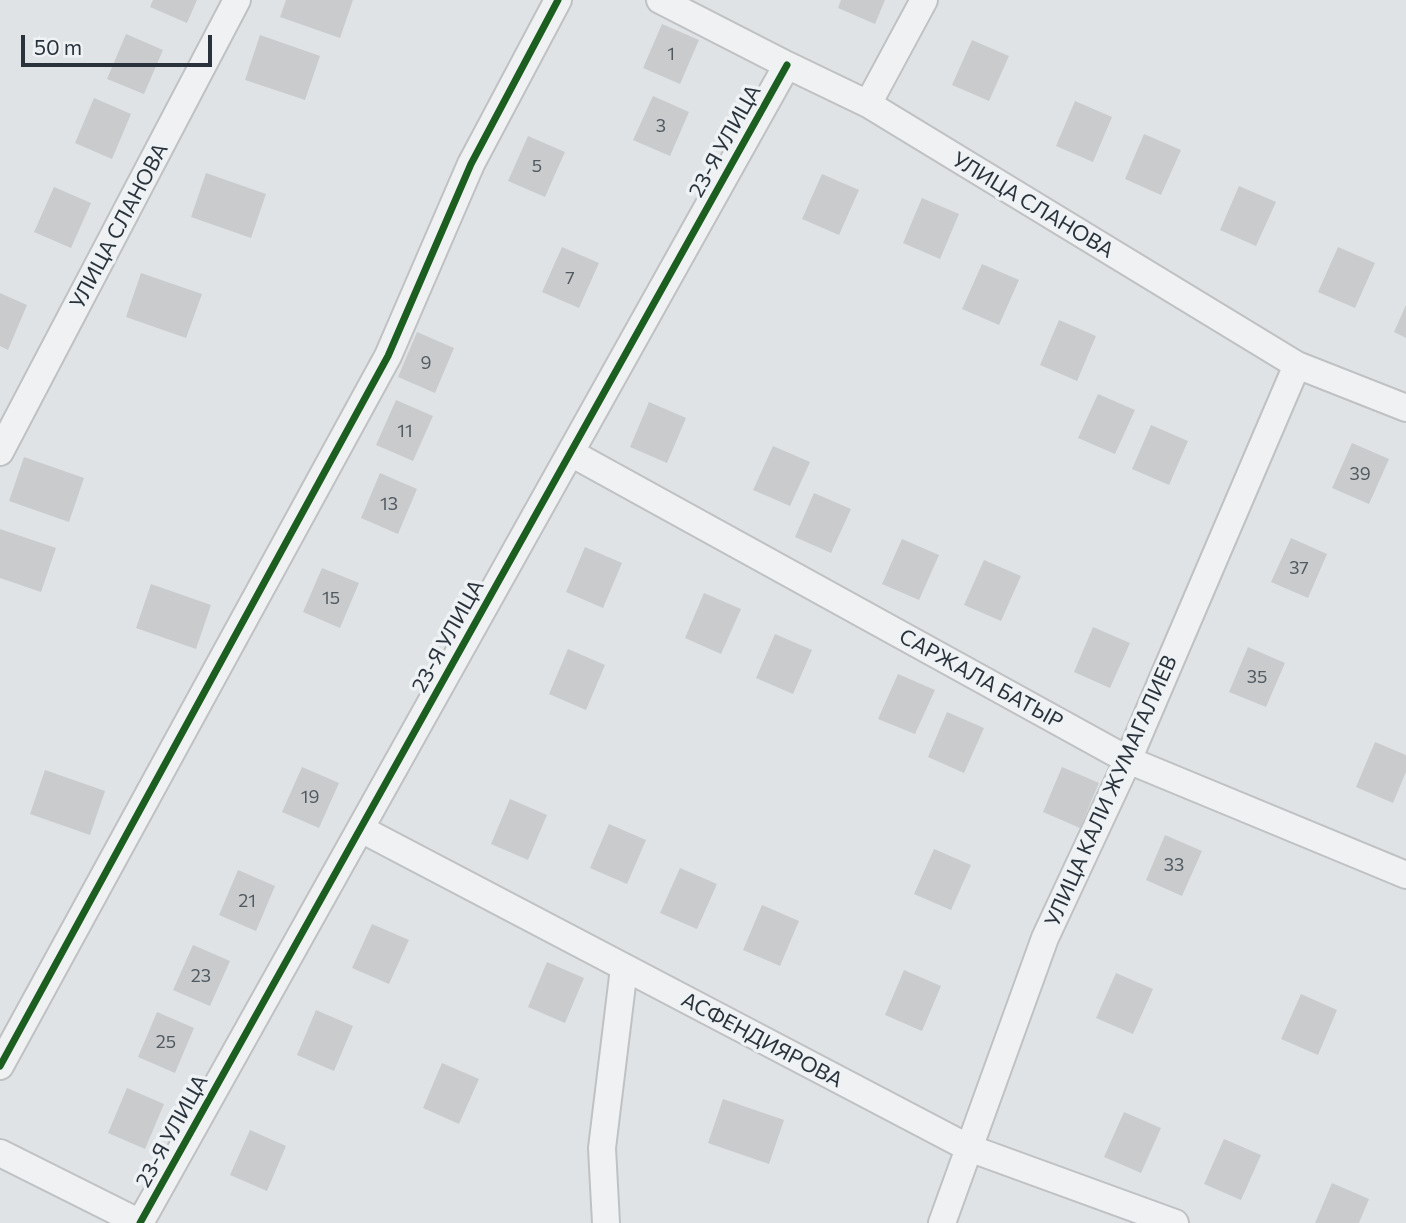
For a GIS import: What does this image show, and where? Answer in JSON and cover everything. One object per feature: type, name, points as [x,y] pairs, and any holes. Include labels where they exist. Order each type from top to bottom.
[{"type":"street","name":"УЛИЦА СЛАНОВА","points":[[0,452],[237,0]]},
{"type":"street","points":[[0,1066],[388,356],[471,164],[558,0]]},
{"type":"street","name":"УЛИЦА СЛАНОВА","points":[[660,0],[869,104],[1297,365],[1406,408]]},
{"type":"street","points":[[869,104],[924,0]]},
{"type":"street","name":"23-Я УЛИЦА","points":[[140,1223],[787,65]]},
{"type":"street","name":"УЛИЦА КАЛИ ЖУМАГАЛИЕВ","points":[[942,1223],[1045,938],[1128,760],[1297,365]]},
{"type":"street","name":"САРЖАЛА БАТЫР","points":[[571,453],[1128,760],[1406,875]]},
{"type":"street","name":"АСФЕНДИЯРОВА","points":[[360,829],[969,1148],[1175,1223]]},
{"type":"street","points":[[606,1223],[602,1149],[624,968]]},
{"type":"street","points":[[0,1153],[140,1223]]},
{"type":"building","points":[[153,0],[197,0],[187,23],[150,7]]},
{"type":"building","points":[[286,0],[353,0],[340,38],[280,17]]},
{"type":"building","points":[[841,0],[885,0],[875,24],[838,8]]},
{"type":"building","points":[[662,24],[699,40],[680,84],[643,68]]},
{"type":"building","points":[[126,34],[163,50],[144,94],[107,79]]},
{"type":"building","points":[[260,35],[320,56],[305,100],[245,80]]},
{"type":"building","points":[[972,40],[1009,56],[989,101],[952,85]]},
{"type":"building","points":[[653,96],[689,112],[670,156],[633,140]]},
{"type":"building","points":[[94,98],[131,114],[112,159],[75,143]]},
{"type":"building","points":[[1075,101],[1112,117],[1093,162],[1056,146]]},
{"type":"building","points":[[1144,134],[1181,150],[1161,195],[1125,179]]},
{"type":"building","points":[[528,136],[565,152],[545,197],[508,181]]},
{"type":"building","points":[[206,173],[266,194],[251,238],[191,217]]},
{"type":"building","points":[[822,174],[859,190],[839,235],[802,219]]},
{"type":"building","points":[[1239,186],[1276,202],[1256,246],[1220,230]]},
{"type":"building","points":[[54,187],[91,203],[71,248],[34,232]]},
{"type":"building","points":[[922,198],[959,214],[940,259],[903,243]]},
{"type":"building","points":[[562,247],[599,263],[579,308],[542,292]]},
{"type":"building","points":[[1338,247],[1375,263],[1355,308],[1318,292]]},
{"type":"building","points":[[982,264],[1019,280],[999,325],[962,309]]},
{"type":"building","points":[[141,273],[202,294],[186,338],[126,317]]},
{"type":"building","points":[[0,293],[27,305],[8,350],[0,346]]},
{"type":"building","points":[[1406,305],[1406,338],[1394,332]]},
{"type":"building","points":[[1059,320],[1096,336],[1077,381],[1040,365]]},
{"type":"building","points":[[417,332],[454,348],[435,393],[398,377]]},
{"type":"building","points":[[1098,394],[1135,410],[1115,454],[1078,438]]},
{"type":"building","points":[[396,400],[433,416],[413,461],[376,445]]},
{"type":"building","points":[[649,402],[686,418],[667,463],[630,447]]},
{"type":"building","points":[[1151,425],[1188,441],[1169,485],[1132,469]]},
{"type":"building","points":[[1352,443],[1389,459],[1369,504],[1332,488]]},
{"type":"building","points":[[773,446],[810,462],[790,506],[753,490]]},
{"type":"building","points":[[24,457],[84,478],[69,522],[9,501]]},
{"type":"building","points":[[380,473],[417,489],[398,534],[361,518]]},
{"type":"building","points":[[814,493],[851,509],[831,553],[795,537]]},
{"type":"building","points":[[0,529],[56,548],[41,592],[0,578]]},
{"type":"building","points":[[1291,538],[1327,554],[1308,598],[1271,582]]},
{"type":"building","points":[[902,539],[939,555],[919,600],[882,584]]},
{"type":"building","points":[[585,547],[622,563],[603,608],[566,592]]},
{"type":"building","points":[[984,560],[1021,576],[1001,621],[964,605]]},
{"type":"building","points":[[322,568],[359,583],[340,628],[303,612]]},
{"type":"building","points":[[151,584],[211,605],[196,649],[136,628]]},
{"type":"building","points":[[704,593],[741,609],[721,654],[685,638]]},
{"type":"building","points":[[1093,627],[1130,643],[1110,688],[1074,672]]},
{"type":"building","points":[[775,634],[812,650],[793,694],[756,678]]},
{"type":"building","points":[[1248,647],[1285,663],[1266,707],[1229,692]]},
{"type":"building","points":[[568,649],[605,665],[586,710],[549,694]]},
{"type":"building","points":[[898,674],[935,690],[915,734],[878,719]]},
{"type":"building","points":[[947,712],[984,728],[964,773],[928,757]]},
{"type":"building","points":[[1375,742],[1406,755],[1406,772],[1393,803],[1356,787]]},
{"type":"building","points":[[302,767],[339,783],[319,828],[282,812]]},
{"type":"building","points":[[1062,767],[1099,783],[1080,828],[1043,812]]},
{"type":"building","points":[[45,770],[105,791],[90,835],[30,814]]},
{"type":"building","points":[[510,799],[547,815],[528,860],[491,844]]},
{"type":"building","points":[[609,824],[646,840],[627,884],[590,868]]},
{"type":"building","points":[[1165,835],[1202,851],[1182,896],[1146,880]]},
{"type":"building","points":[[934,849],[971,865],[951,910],[914,894]]},
{"type":"building","points":[[680,868],[717,884],[697,929],[660,913]]},
{"type":"building","points":[[238,870],[275,886],[256,931],[219,915]]},
{"type":"building","points":[[762,905],[799,921],[780,966],[743,950]]},
{"type":"building","points":[[372,924],[409,940],[389,984],[352,968]]},
{"type":"building","points":[[193,945],[230,961],[210,1006],[173,990]]},
{"type":"building","points":[[547,962],[584,978],[565,1023],[528,1007]]},
{"type":"building","points":[[904,970],[941,986],[922,1031],[885,1015]]},
{"type":"building","points":[[1116,973],[1153,989],[1133,1034],[1096,1018]]},
{"type":"building","points":[[1301,994],[1337,1010],[1318,1055],[1281,1039]]},
{"type":"building","points":[[316,1010],[353,1026],[334,1071],[297,1055]]},
{"type":"building","points":[[157,1012],[194,1028],[175,1073],[138,1057]]},
{"type":"building","points":[[442,1063],[479,1079],[459,1124],[423,1108]]},
{"type":"building","points":[[127,1088],[164,1104],[145,1149],[108,1133]]},
{"type":"building","points":[[723,1099],[784,1120],[769,1164],[708,1143]]},
{"type":"building","points":[[1124,1112],[1161,1128],[1141,1173],[1104,1157]]},
{"type":"building","points":[[250,1130],[286,1146],[267,1191],[230,1175]]},
{"type":"building","points":[[1224,1139],[1261,1155],[1241,1200],[1204,1184]]},
{"type":"building","points":[[1332,1183],[1369,1199],[1359,1223],[1315,1223]]},
{"type":"cycle path","points":[[0,1066],[388,356],[471,164],[558,0]]},
{"type":"cycle path","points":[[140,1223],[787,65]]}]
